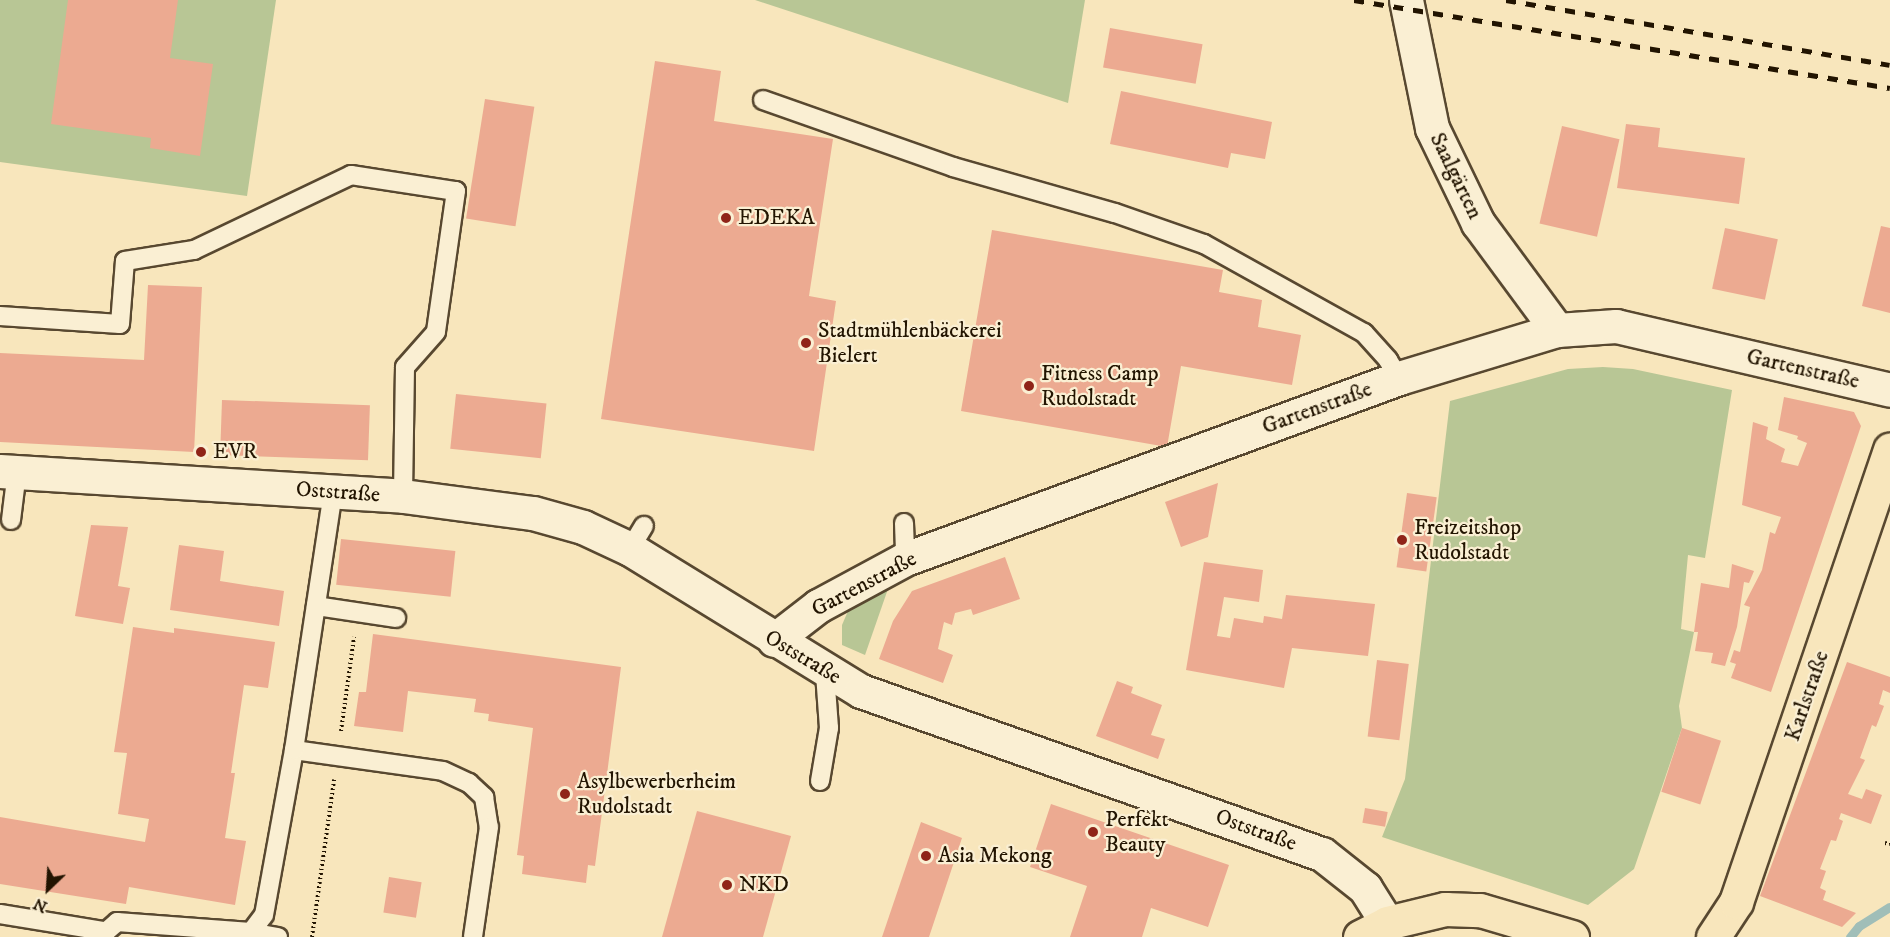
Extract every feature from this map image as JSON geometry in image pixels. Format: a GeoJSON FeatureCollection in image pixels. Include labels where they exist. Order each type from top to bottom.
{"type":"FeatureCollection","features":[{"type":"Feature","properties":{"kind":"main road","name":"Saalgärten"},"geometry":{"type":"LineString","coordinates":[[1406,0],[1432,128],[1478,223],[1557,330]]}},
{"type":"Feature","properties":{"kind":"main road","name":"Gartenstraße"},"geometry":{"type":"LineString","coordinates":[[774,640],[818,606],[905,559],[1399,378],[1501,344],[1557,330],[1616,326],[1890,390]]}},
{"type":"Feature","properties":{"kind":"main road","name":"Karlstraße"},"geometry":{"type":"LineString","coordinates":[[1713,937],[1736,902],[1890,450]]}},
{"type":"Feature","properties":{"kind":"main road","name":"Oststraße"},"geometry":{"type":"LineString","coordinates":[[8,471],[403,496],[533,513],[583,527],[637,538],[774,640],[825,673],[861,691],[1322,854],[1365,888],[1373,930],[1445,909],[1480,910],[1572,937]]}},
{"type":"Feature","properties":{"kind":"lane"},"geometry":{"type":"LineString","coordinates":[[764,100],[953,167],[1115,213],[1204,244],[1364,333],[1388,360],[1399,378]]}},
{"type":"Feature","properties":{"kind":"lane"},"geometry":{"type":"LineString","coordinates":[[0,316],[120,324],[125,261],[194,250],[351,175],[456,191],[436,332],[405,367],[403,496]]}},
{"type":"Feature","properties":{"kind":"lane"},"geometry":{"type":"LineString","coordinates":[[8,471],[11,520]]}},
{"type":"Feature","properties":{"kind":"lane"},"geometry":{"type":"LineString","coordinates":[[250,934],[264,915],[294,750],[333,492]]}},
{"type":"Feature","properties":{"kind":"lane"},"geometry":{"type":"LineString","coordinates":[[904,523],[905,559]]}},
{"type":"Feature","properties":{"kind":"lane"},"geometry":{"type":"LineString","coordinates":[[316,606],[396,618]]}},
{"type":"Feature","properties":{"kind":"lane"},"geometry":{"type":"LineString","coordinates":[[820,781],[829,728],[825,673]]}},
{"type":"Feature","properties":{"kind":"lane"},"geometry":{"type":"LineString","coordinates":[[294,750],[443,771],[469,783],[484,797],[489,827],[472,937]]}},
{"type":"Feature","properties":{"kind":"lane"},"geometry":{"type":"LineString","coordinates":[[0,914],[101,934],[117,922],[278,937]]}},
{"type":"Feature","properties":{"kind":"green space"},"geometry":{"type":"Polygon","coordinates":[[[0,0],[276,0],[247,196],[0,162],[0,0]]]}},
{"type":"Feature","properties":{"kind":"green space"},"geometry":{"type":"Polygon","coordinates":[[[755,0],[1085,0],[1068,103],[755,0]]]}},
{"type":"Feature","properties":{"kind":"green space"},"geometry":{"type":"Polygon","coordinates":[[[1603,367],[1633,369],[1732,390],[1705,558],[1688,555],[1681,629],[1694,632],[1679,706],[1682,728],[1634,869],[1588,905],[1382,837],[1405,779],[1450,401],[1568,369],[1603,367]]]}},
{"type":"Feature","properties":{"kind":"green space"},"geometry":{"type":"Polygon","coordinates":[[[889,586],[865,655],[842,645],[842,625],[848,611],[889,586]]]}},
{"type":"Feature","properties":{"kind":"building"},"geometry":{"type":"Polygon","coordinates":[[[68,0],[178,0],[170,58],[213,64],[200,156],[150,148],[151,138],[51,124],[68,0]]]}},
{"type":"Feature","properties":{"kind":"building"},"geometry":{"type":"Polygon","coordinates":[[[1110,28],[1203,44],[1196,84],[1103,67],[1110,28]]]}},
{"type":"Feature","properties":{"kind":"building","name":"EDEKA"},"geometry":{"type":"Polygon","coordinates":[[[655,61],[721,71],[714,121],[833,139],[809,296],[836,301],[814,451],[601,419],[655,61]]]}},
{"type":"Feature","properties":{"kind":"building"},"geometry":{"type":"Polygon","coordinates":[[[1121,91],[1272,122],[1265,159],[1231,153],[1228,168],[1110,144],[1121,91]]]}},
{"type":"Feature","properties":{"kind":"building"},"geometry":{"type":"Polygon","coordinates":[[[485,99],[534,107],[515,226],[466,219],[485,99]]]}},
{"type":"Feature","properties":{"kind":"building"},"geometry":{"type":"Polygon","coordinates":[[[1626,124],[1660,128],[1658,147],[1745,158],[1739,204],[1617,188],[1626,124]]]}},
{"type":"Feature","properties":{"kind":"building"},"geometry":{"type":"Polygon","coordinates":[[[1562,126],[1619,139],[1597,237],[1540,223],[1562,126]]]}},
{"type":"Feature","properties":{"kind":"building"},"geometry":{"type":"Polygon","coordinates":[[[1881,226],[1890,228],[1890,313],[1862,306],[1881,226]]]}},
{"type":"Feature","properties":{"kind":"building"},"geometry":{"type":"Polygon","coordinates":[[[1725,228],[1778,239],[1765,300],[1712,289],[1725,228]]]}},
{"type":"Feature","properties":{"kind":"building"},"geometry":{"type":"Polygon","coordinates":[[[992,230],[1223,270],[1219,292],[1262,300],[1258,327],[1301,335],[1292,385],[1181,366],[1167,447],[961,411],[992,230]]]}},
{"type":"Feature","properties":{"kind":"building"},"geometry":{"type":"Polygon","coordinates":[[[148,285],[202,287],[194,452],[0,442],[0,353],[144,360],[148,285]]]}},
{"type":"Feature","properties":{"kind":"building"},"geometry":{"type":"Polygon","coordinates":[[[456,394],[547,404],[541,458],[450,449],[456,394]]]}},
{"type":"Feature","properties":{"kind":"building"},"geometry":{"type":"Polygon","coordinates":[[[1784,397],[1854,412],[1861,426],[1771,692],[1731,678],[1736,664],[1730,662],[1734,650],[1740,652],[1750,607],[1744,605],[1762,570],[1770,532],[1775,534],[1781,517],[1742,505],[1753,422],[1768,427],[1766,439],[1785,449],[1781,462],[1798,466],[1807,443],[1797,439],[1798,436],[1778,430],[1784,397]]]}},
{"type":"Feature","properties":{"kind":"building"},"geometry":{"type":"Polygon","coordinates":[[[222,400],[370,405],[368,460],[220,455],[222,400]]]}},
{"type":"Feature","properties":{"kind":"building"},"geometry":{"type":"Polygon","coordinates":[[[1218,483],[1208,537],[1181,547],[1165,502],[1218,483]]]}},
{"type":"Feature","properties":{"kind":"building"},"geometry":{"type":"Polygon","coordinates":[[[1407,493],[1437,497],[1426,571],[1397,567],[1407,493]]]}},
{"type":"Feature","properties":{"kind":"building"},"geometry":{"type":"Polygon","coordinates":[[[91,525],[128,527],[118,586],[130,588],[123,624],[75,616],[91,525]]]}},
{"type":"Feature","properties":{"kind":"building"},"geometry":{"type":"Polygon","coordinates":[[[341,539],[455,551],[451,597],[336,585],[341,539]]]}},
{"type":"Feature","properties":{"kind":"building"},"geometry":{"type":"Polygon","coordinates":[[[179,545],[224,551],[220,581],[284,591],[279,626],[170,610],[179,545]]]}},
{"type":"Feature","properties":{"kind":"building"},"geometry":{"type":"Polygon","coordinates":[[[1005,557],[1020,599],[973,615],[971,609],[955,613],[952,625],[944,622],[938,649],[953,655],[943,683],[879,659],[893,621],[912,591],[1005,557]]]}},
{"type":"Feature","properties":{"kind":"building"},"geometry":{"type":"Polygon","coordinates":[[[1204,562],[1263,570],[1259,602],[1224,597],[1217,636],[1230,638],[1234,618],[1263,623],[1264,616],[1282,619],[1286,595],[1375,604],[1368,656],[1292,648],[1284,688],[1186,670],[1204,562]]]}},
{"type":"Feature","properties":{"kind":"building"},"geometry":{"type":"Polygon","coordinates":[[[1732,564],[1754,571],[1749,583],[1744,582],[1737,627],[1725,666],[1711,663],[1713,653],[1695,651],[1698,632],[1694,632],[1701,583],[1729,588],[1732,564]]]}},
{"type":"Feature","properties":{"kind":"building"},"geometry":{"type":"Polygon","coordinates":[[[133,627],[174,633],[174,628],[275,642],[268,688],[244,685],[231,773],[235,773],[225,838],[246,841],[235,905],[129,887],[126,904],[0,884],[0,817],[145,842],[149,819],[118,814],[127,753],[114,752],[133,627]]]}},
{"type":"Feature","properties":{"kind":"building","name":"Asylbewerberheim Rudolstadt"},"geometry":{"type":"Polygon","coordinates":[[[373,634],[621,667],[595,866],[588,865],[586,883],[522,874],[524,856],[517,855],[533,728],[488,721],[489,714],[474,712],[476,699],[408,691],[403,732],[354,726],[359,692],[366,692],[373,634]]]}},
{"type":"Feature","properties":{"kind":"building"},"geometry":{"type":"Polygon","coordinates":[[[1377,660],[1409,664],[1399,740],[1368,736],[1377,660]]]}},
{"type":"Feature","properties":{"kind":"building"},"geometry":{"type":"Polygon","coordinates":[[[1847,662],[1890,677],[1890,693],[1883,690],[1879,704],[1884,706],[1876,727],[1872,725],[1860,758],[1865,760],[1848,794],[1862,799],[1866,789],[1882,795],[1871,824],[1841,813],[1839,819],[1843,821],[1836,841],[1831,840],[1820,869],[1826,871],[1820,888],[1826,891],[1823,900],[1856,913],[1842,927],[1760,896],[1847,662]]]}},
{"type":"Feature","properties":{"kind":"building"},"geometry":{"type":"Polygon","coordinates":[[[1117,681],[1133,687],[1131,693],[1162,705],[1151,735],[1165,739],[1158,759],[1096,736],[1117,681]]]}},
{"type":"Feature","properties":{"kind":"building"},"geometry":{"type":"Polygon","coordinates":[[[1682,728],[1721,741],[1700,804],[1661,792],[1682,728]]]}},
{"type":"Feature","properties":{"kind":"building"},"geometry":{"type":"Polygon","coordinates":[[[1051,804],[1229,865],[1208,927],[1151,908],[1142,937],[1070,937],[1087,886],[1030,867],[1051,804]]]}},
{"type":"Feature","properties":{"kind":"building"},"geometry":{"type":"Polygon","coordinates":[[[1365,808],[1388,812],[1385,827],[1362,823],[1365,808]]]}},
{"type":"Feature","properties":{"kind":"building","name":"NKD"},"geometry":{"type":"Polygon","coordinates":[[[697,811],[791,836],[763,937],[662,937],[697,811]]]}},
{"type":"Feature","properties":{"kind":"building"},"geometry":{"type":"Polygon","coordinates":[[[921,822],[962,838],[929,937],[882,937],[921,822]]]}},
{"type":"Feature","properties":{"kind":"building"},"geometry":{"type":"Polygon","coordinates":[[[389,877],[422,882],[416,918],[383,913],[389,877]]]}},
{"type":"Feature","properties":{"kind":"waterway"},"geometry":{"type":"LineString","coordinates":[[1850,937],[1859,926],[1890,907]]}},
{"type":"Feature","properties":{"kind":"railway"},"geometry":{"type":"LineString","coordinates":[[1354,0],[1890,88]]}},
{"type":"Feature","properties":{"kind":"railway"},"geometry":{"type":"LineString","coordinates":[[1506,0],[1890,65]]}},
{"type":"Feature","properties":{"kind":"place","name":"EDEKA"},"geometry":{"type":"Point","coordinates":[726,218]}},
{"type":"Feature","properties":{"kind":"place","name":"Stadtmühlenbäckerei Bielert"},"geometry":{"type":"Point","coordinates":[806,343]}},
{"type":"Feature","properties":{"kind":"place","name":"Fitness Camp Rudolstadt"},"geometry":{"type":"Point","coordinates":[1029,386]}},
{"type":"Feature","properties":{"kind":"place","name":"EVR"},"geometry":{"type":"Point","coordinates":[201,452]}},
{"type":"Feature","properties":{"kind":"place","name":"Freizeitshop Rudolstadt"},"geometry":{"type":"Point","coordinates":[1402,540]}},
{"type":"Feature","properties":{"kind":"place","name":"Asylbewerberheim Rudolstadt"},"geometry":{"type":"Point","coordinates":[565,794]}},
{"type":"Feature","properties":{"kind":"place","name":"Perfekt Beauty"},"geometry":{"type":"Point","coordinates":[1093,832]}},
{"type":"Feature","properties":{"kind":"place","name":"Asia Mekong"},"geometry":{"type":"Point","coordinates":[926,856]}},
{"type":"Feature","properties":{"kind":"place","name":"NKD"},"geometry":{"type":"Point","coordinates":[727,885]}}]}
